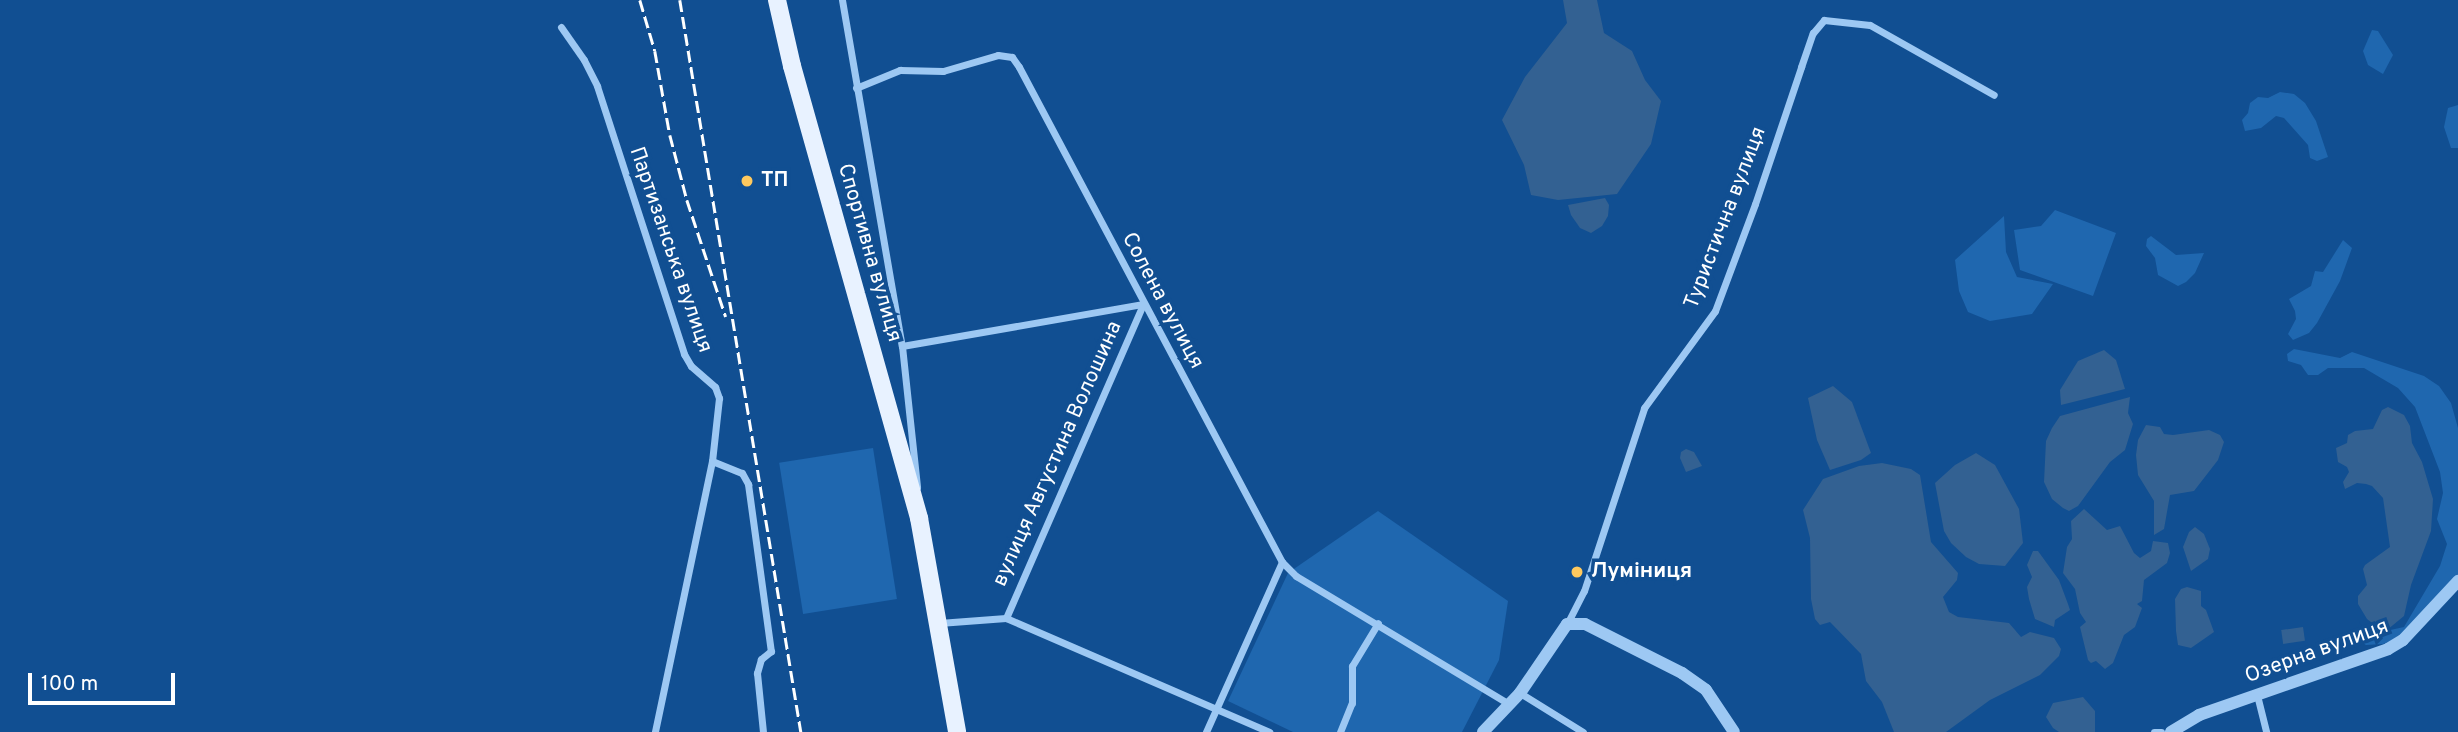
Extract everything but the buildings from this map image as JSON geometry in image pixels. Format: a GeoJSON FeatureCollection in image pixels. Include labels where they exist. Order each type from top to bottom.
{"type":"FeatureCollection","features":[{"type":"Feature","properties":{"kind":"main road","name":"Спортивна вулиця"},"geometry":{"type":"LineString","coordinates":[[777,0],[792,66],[919,518],[957,732]]}},
{"type":"Feature","properties":{"kind":"street","name":"Спортивна вулиця"},"geometry":{"type":"LineString","coordinates":[[842,0],[902,346],[919,518]]}},
{"type":"Feature","properties":{"kind":"street","name":"Туристична вулиця"},"geometry":{"type":"LineString","coordinates":[[1483,732],[1520,693],[1567,624],[1584,591],[1644,408],[1715,311],[1755,204],[1805,56],[1814,33],[1824,20],[1870,25],[1994,95]]}},
{"type":"Feature","properties":{"kind":"street","name":"Партизанська вулиця"},"geometry":{"type":"LineString","coordinates":[[561,27],[584,60],[597,86],[684,354],[691,366],[715,387],[719,398],[712,461],[655,732]]}},
{"type":"Feature","properties":{"kind":"street","name":"Солена вулиця"},"geometry":{"type":"LineString","coordinates":[[856,88],[900,70],[943,72],[999,55],[1012,57],[1282,562]]}},
{"type":"Feature","properties":{"kind":"street"},"geometry":{"type":"LineString","coordinates":[[902,346],[1143,304]]}},
{"type":"Feature","properties":{"kind":"street","name":"вулиця Августина Волошина"},"geometry":{"type":"LineString","coordinates":[[1006,618],[1143,304]]}},
{"type":"Feature","properties":{"kind":"street"},"geometry":{"type":"LineString","coordinates":[[712,461],[742,473],[748,484],[771,652],[761,659],[757,673],[763,732]]}},
{"type":"Feature","properties":{"kind":"street"},"geometry":{"type":"LineString","coordinates":[[1206,732],[1282,562],[1296,576],[1509,704]]}},
{"type":"Feature","properties":{"kind":"street","name":"Озерна вулиця"},"geometry":{"type":"LineString","coordinates":[[2171,732],[2199,715],[2396,645],[2432,613],[2458,581]]}},
{"type":"Feature","properties":{"kind":"street"},"geometry":{"type":"LineString","coordinates":[[939,623],[1006,618],[1269,732]]}},
{"type":"Feature","properties":{"kind":"street"},"geometry":{"type":"LineString","coordinates":[[1340,732],[1352,703],[1352,666],[1378,623]]}},
{"type":"Feature","properties":{"kind":"street"},"geometry":{"type":"LineString","coordinates":[[1567,624],[1585,624],[1682,673],[1706,690],[1724,713],[1734,732]]}},
{"type":"Feature","properties":{"kind":"street"},"geometry":{"type":"LineString","coordinates":[[1520,693],[1583,732]]}},
{"type":"Feature","properties":{"kind":"street"},"geometry":{"type":"LineString","coordinates":[[2257,695],[2266,732]]}},
{"type":"Feature","properties":{"kind":"street"},"geometry":{"type":"LineString","coordinates":[[2154,732],[2161,732]]}},
{"type":"Feature","properties":{"kind":"shaded area"},"geometry":{"type":"Polygon","coordinates":[[[1563,0],[1597,0],[1604,33],[1632,51],[1645,80],[1661,101],[1651,144],[1617,194],[1558,200],[1531,195],[1524,165],[1502,120],[1525,77],[1567,23],[1563,0]]]}},
{"type":"Feature","properties":{"kind":"shaded area"},"geometry":{"type":"Polygon","coordinates":[[[2372,30],[2378,31],[2393,55],[2383,74],[2368,65],[2363,51],[2372,30]]]}},
{"type":"Feature","properties":{"kind":"shaded area"},"geometry":{"type":"Polygon","coordinates":[[[2280,92],[2294,94],[2305,103],[2316,121],[2328,157],[2317,161],[2310,158],[2308,145],[2284,118],[2276,116],[2261,128],[2245,131],[2242,120],[2248,113],[2250,103],[2258,97],[2268,98],[2280,92]]]}},
{"type":"Feature","properties":{"kind":"shaded area"},"geometry":{"type":"Polygon","coordinates":[[[2458,105],[2458,148],[2451,148],[2444,127],[2448,108],[2458,105]]]}},
{"type":"Feature","properties":{"kind":"shaded area"},"geometry":{"type":"Polygon","coordinates":[[[1605,198],[1609,205],[1608,216],[1602,226],[1591,233],[1580,228],[1568,205],[1605,198]]]}},
{"type":"Feature","properties":{"kind":"shaded area"},"geometry":{"type":"Polygon","coordinates":[[[2055,210],[2116,233],[2093,296],[2020,270],[2014,230],[2041,226],[2055,210]]]}},
{"type":"Feature","properties":{"kind":"shaded area"},"geometry":{"type":"Polygon","coordinates":[[[2004,216],[2006,252],[2017,277],[2053,284],[2032,314],[1990,321],[1968,312],[1959,291],[1955,260],[2004,216]]]}},
{"type":"Feature","properties":{"kind":"shaded area"},"geometry":{"type":"Polygon","coordinates":[[[2151,236],[2176,255],[2204,253],[2195,273],[2186,282],[2178,286],[2158,275],[2155,258],[2146,246],[2147,239],[2151,236]]]}},
{"type":"Feature","properties":{"kind":"shaded area"},"geometry":{"type":"Polygon","coordinates":[[[2343,240],[2352,248],[2340,281],[2317,323],[2309,333],[2293,340],[2288,334],[2296,319],[2289,299],[2311,286],[2315,271],[2323,272],[2343,240]]]}},
{"type":"Feature","properties":{"kind":"shaded area"},"geometry":{"type":"Polygon","coordinates":[[[2294,349],[2340,358],[2352,352],[2424,376],[2439,386],[2451,403],[2458,428],[2458,576],[2399,638],[2383,644],[2366,645],[2361,642],[2363,636],[2404,627],[2440,566],[2447,544],[2437,519],[2443,493],[2440,472],[2415,407],[2398,388],[2364,368],[2328,368],[2318,375],[2308,375],[2301,365],[2288,361],[2287,354],[2294,349]]]}},
{"type":"Feature","properties":{"kind":"shaded area"},"geometry":{"type":"Polygon","coordinates":[[[2104,350],[2116,360],[2125,389],[2061,405],[2060,390],[2078,361],[2104,350]]]}},
{"type":"Feature","properties":{"kind":"shaded area"},"geometry":{"type":"Polygon","coordinates":[[[1833,386],[1852,402],[1871,453],[1861,460],[1830,470],[1817,440],[1808,398],[1833,386]]]}},
{"type":"Feature","properties":{"kind":"shaded area"},"geometry":{"type":"Polygon","coordinates":[[[2130,397],[2128,413],[2133,424],[2125,450],[2110,462],[2078,506],[2069,511],[2063,508],[2052,499],[2044,482],[2046,441],[2052,428],[2060,416],[2130,397]]]}},
{"type":"Feature","properties":{"kind":"shaded area"},"geometry":{"type":"Polygon","coordinates":[[[2388,407],[2404,415],[2410,426],[2412,443],[2422,462],[2433,499],[2431,531],[2411,585],[2404,616],[2387,630],[2380,629],[2367,619],[2358,604],[2358,596],[2367,585],[2363,569],[2365,565],[2390,547],[2383,498],[2372,486],[2366,484],[2357,483],[2345,489],[2343,482],[2349,472],[2347,467],[2338,462],[2336,448],[2347,443],[2348,435],[2355,431],[2373,429],[2382,410],[2388,407]]]}},
{"type":"Feature","properties":{"kind":"shaded area"},"geometry":{"type":"Polygon","coordinates":[[[2146,425],[2160,427],[2164,434],[2173,435],[2209,430],[2220,435],[2224,442],[2218,460],[2194,491],[2170,495],[2164,529],[2154,535],[2154,501],[2138,475],[2136,455],[2138,440],[2146,425]]]}},
{"type":"Feature","properties":{"kind":"shaded area"},"geometry":{"type":"Polygon","coordinates":[[[873,448],[897,599],[803,614],[779,463],[873,448]]]}},
{"type":"Feature","properties":{"kind":"shaded area"},"geometry":{"type":"Polygon","coordinates":[[[1686,449],[1694,452],[1702,466],[1686,472],[1680,458],[1681,452],[1686,449]]]}},
{"type":"Feature","properties":{"kind":"shaded area"},"geometry":{"type":"Polygon","coordinates":[[[1976,453],[1995,465],[2019,509],[2023,543],[2005,566],[1979,564],[1966,557],[1951,543],[1944,531],[1935,483],[1955,465],[1976,453]]]}},
{"type":"Feature","properties":{"kind":"shaded area"},"geometry":{"type":"Polygon","coordinates":[[[1882,463],[1911,469],[1920,475],[1931,542],[1958,573],[1957,580],[1943,597],[1949,612],[1958,617],[2009,623],[2021,637],[2030,632],[2054,638],[2061,649],[2059,656],[2040,675],[1990,700],[1946,732],[1894,732],[1882,702],[1866,681],[1861,654],[1830,622],[1820,625],[1815,619],[1811,599],[1810,538],[1803,510],[1823,479],[1859,466],[1882,463]]]}},
{"type":"Feature","properties":{"kind":"shaded area"},"geometry":{"type":"Polygon","coordinates":[[[2084,509],[2107,530],[2120,526],[2134,553],[2140,558],[2151,551],[2153,541],[2168,543],[2170,553],[2167,563],[2144,580],[2142,601],[2137,604],[2142,608],[2135,627],[2124,635],[2113,663],[2105,669],[2096,661],[2091,663],[2088,660],[2080,627],[2086,622],[2080,613],[2075,589],[2063,573],[2067,547],[2072,539],[2071,521],[2084,509]]]}},
{"type":"Feature","properties":{"kind":"shaded area"},"geometry":{"type":"Polygon","coordinates":[[[1378,511],[1508,601],[1499,660],[1462,732],[1293,732],[1228,701],[1288,573],[1378,511]]]}},
{"type":"Feature","properties":{"kind":"shaded area"},"geometry":{"type":"Polygon","coordinates":[[[2195,527],[2204,534],[2210,549],[2208,559],[2191,571],[2183,547],[2189,532],[2195,527]]]}},
{"type":"Feature","properties":{"kind":"shaded area"},"geometry":{"type":"Polygon","coordinates":[[[2033,551],[2038,551],[2059,580],[2070,610],[2055,620],[2054,627],[2035,619],[2029,599],[2027,587],[2032,577],[2027,565],[2033,551]]]}},
{"type":"Feature","properties":{"kind":"shaded area"},"geometry":{"type":"Polygon","coordinates":[[[2187,587],[2201,591],[2201,606],[2206,610],[2214,632],[2191,648],[2178,645],[2176,631],[2175,599],[2181,589],[2187,587]]]}},
{"type":"Feature","properties":{"kind":"shaded area"},"geometry":{"type":"Polygon","coordinates":[[[2303,627],[2305,641],[2283,644],[2281,630],[2303,627]]]}},
{"type":"Feature","properties":{"kind":"shaded area"},"geometry":{"type":"Polygon","coordinates":[[[2083,697],[2095,711],[2095,732],[2059,732],[2053,728],[2046,717],[2053,703],[2083,697]]]}},
{"type":"Feature","properties":{"kind":"railway"},"geometry":{"type":"LineString","coordinates":[[640,0],[655,51],[670,135],[687,200],[726,317]]}},
{"type":"Feature","properties":{"kind":"railway"},"geometry":{"type":"LineString","coordinates":[[680,0],[801,732]]}},
{"type":"Feature","properties":{"kind":"place","name":"ТП"},"geometry":{"type":"Point","coordinates":[747,181]}},
{"type":"Feature","properties":{"kind":"place","name":"Луміниця"},"geometry":{"type":"Point","coordinates":[1577,572]}}]}
